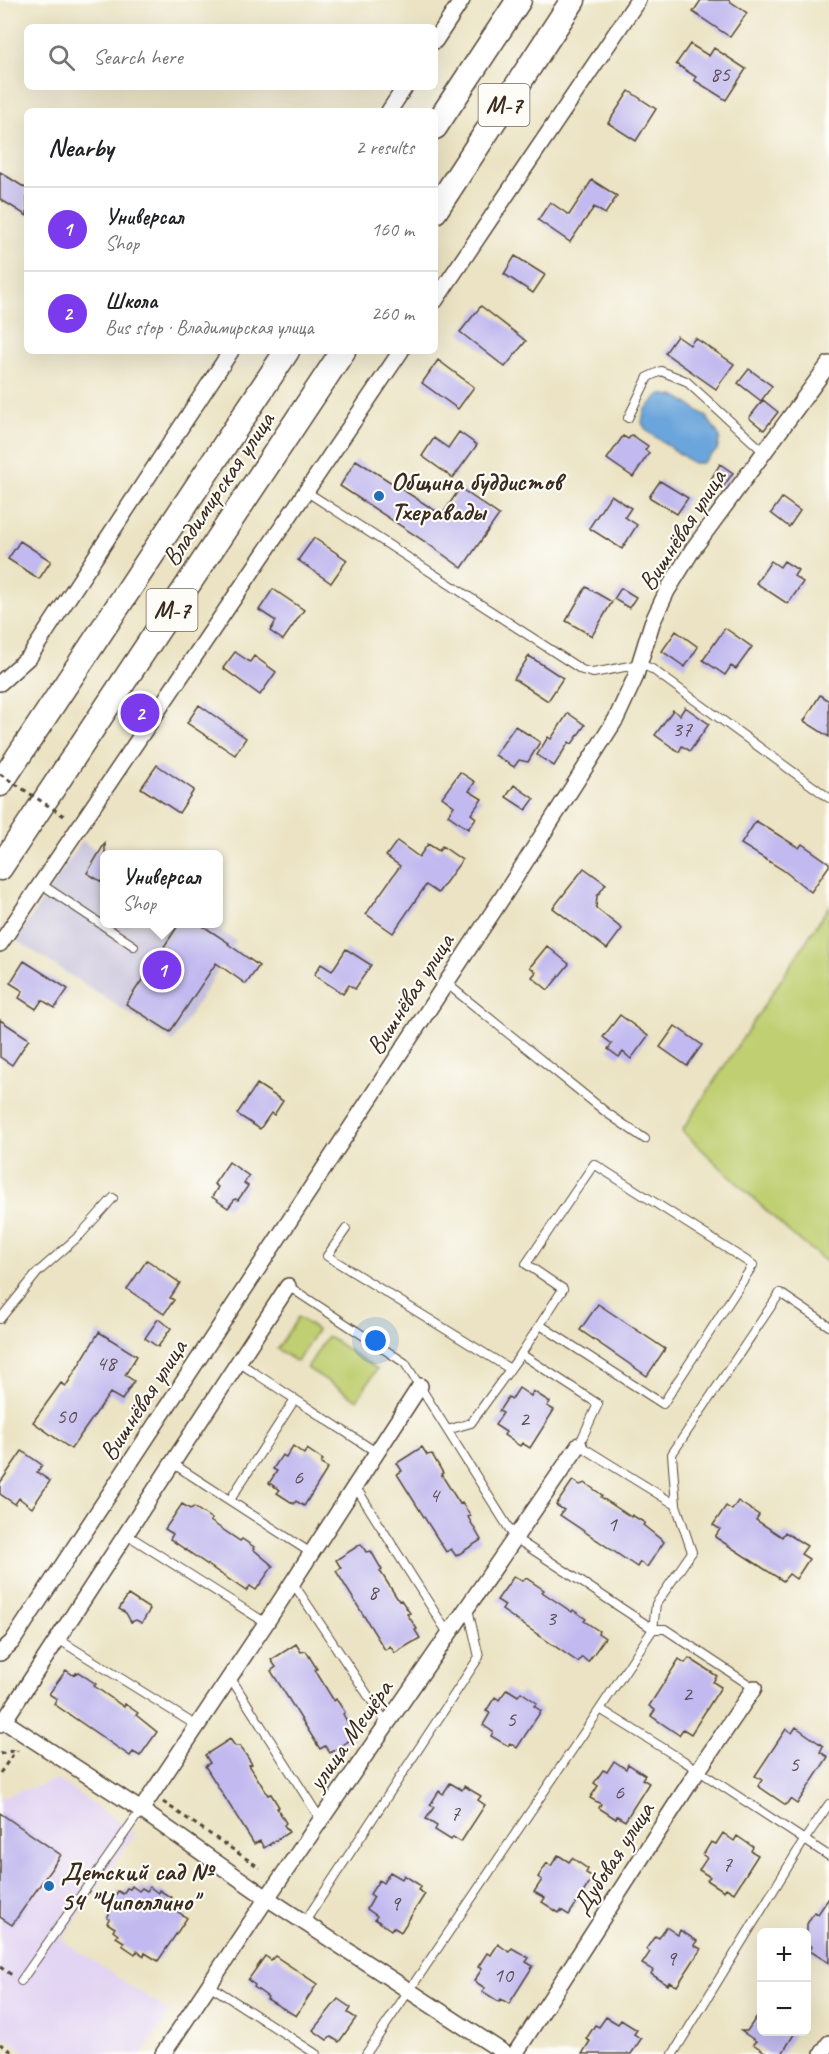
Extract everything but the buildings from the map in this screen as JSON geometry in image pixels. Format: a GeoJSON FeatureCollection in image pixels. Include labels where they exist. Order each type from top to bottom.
{"type":"FeatureCollection","features":[{"type":"Feature","properties":{"kind":"highway","name":"М-7"},"geometry":{"type":"LineString","coordinates":[[438,122],[519,0]]}},
{"type":"Feature","properties":{"kind":"highway","name":"М-7"},"geometry":{"type":"LineString","coordinates":[[438,206],[573,0]]}},
{"type":"Feature","properties":{"kind":"highway","name":"Владимирская улица"},"geometry":{"type":"LineString","coordinates":[[0,784],[284,354]]}},
{"type":"Feature","properties":{"kind":"highway","name":"Владимирская улица"},"geometry":{"type":"LineString","coordinates":[[0,868],[341,354]]}},
{"type":"Feature","properties":{"kind":"street"},"geometry":{"type":"LineString","coordinates":[[438,36],[462,0]]}},
{"type":"Feature","properties":{"kind":"street"},"geometry":{"type":"LineString","coordinates":[[438,297],[638,0]]}},
{"type":"Feature","properties":{"kind":"street"},"geometry":{"type":"LineString","coordinates":[[391,108],[403,90]]}},
{"type":"Feature","properties":{"kind":"street"},"geometry":{"type":"LineString","coordinates":[[0,683],[30,656],[229,354]]}},
{"type":"Feature","properties":{"kind":"street"},"geometry":{"type":"LineString","coordinates":[[0,944],[399,354]]}},
{"type":"Feature","properties":{"kind":"street","name":"Вишнёвая улица"},"geometry":{"type":"LineString","coordinates":[[0,1653],[12,1642],[446,983],[616,719],[640,664],[652,622],[667,591],[693,549],[829,364]]}},
{"type":"Feature","properties":{"kind":"street"},"geometry":{"type":"LineString","coordinates":[[288,1286],[2,1722],[141,1810],[304,1923],[506,2054]]}},
{"type":"Feature","properties":{"kind":"street"},"geometry":{"type":"LineString","coordinates":[[141,1810],[420,1386]]}},
{"type":"Feature","properties":{"kind":"street","name":"улица Мещёра"},"geometry":{"type":"LineString","coordinates":[[163,2054],[267,1898],[579,1445]]}},
{"type":"Feature","properties":{"kind":"street","name":"Дубовая улица"},"geometry":{"type":"LineString","coordinates":[[514,2054],[754,1688]]}},
{"type":"Feature","properties":{"kind":"street"},"geometry":{"type":"LineString","coordinates":[[822,2054],[829,2043]]}},
{"type":"Feature","properties":{"kind":"lane"},"geometry":{"type":"LineString","coordinates":[[628,418],[648,376],[661,371],[686,381],[764,452]]}},
{"type":"Feature","properties":{"kind":"lane"},"geometry":{"type":"LineString","coordinates":[[307,492],[582,670],[593,673],[640,664],[652,669],[829,798]]}},
{"type":"Feature","properties":{"kind":"lane"},"geometry":{"type":"LineString","coordinates":[[41,884],[100,923]]}},
{"type":"Feature","properties":{"kind":"lane"},"geometry":{"type":"LineString","coordinates":[[107,928],[134,946]]}},
{"type":"Feature","properties":{"kind":"lane"},"geometry":{"type":"LineString","coordinates":[[446,983],[607,1113],[645,1139]]}},
{"type":"Feature","properties":{"kind":"lane"},"geometry":{"type":"LineString","coordinates":[[447,1430],[471,1423],[521,1354],[540,1324],[563,1289],[526,1264],[594,1164],[753,1265],[663,1404],[540,1324]]}},
{"type":"Feature","properties":{"kind":"lane"},"geometry":{"type":"LineString","coordinates":[[0,1319],[38,1272],[80,1235],[113,1198]]}},
{"type":"Feature","properties":{"kind":"lane"},"geometry":{"type":"LineString","coordinates":[[346,1229],[327,1256],[510,1369]]}},
{"type":"Feature","properties":{"kind":"lane"},"geometry":{"type":"LineString","coordinates":[[288,1286],[405,1363],[515,1538],[653,1629],[665,1629],[754,1688]]}},
{"type":"Feature","properties":{"kind":"lane"},"geometry":{"type":"LineString","coordinates":[[366,2054],[653,1629],[656,1605],[692,1552],[676,1505],[672,1454],[780,1293],[829,1326]]}},
{"type":"Feature","properties":{"kind":"lane"},"geometry":{"type":"LineString","coordinates":[[521,1354],[598,1404],[579,1445],[676,1505]]}},
{"type":"Feature","properties":{"kind":"lane"},"geometry":{"type":"LineString","coordinates":[[238,1362],[376,1452]]}},
{"type":"Feature","properties":{"kind":"lane"},"geometry":{"type":"LineString","coordinates":[[230,1500],[295,1399]]}},
{"type":"Feature","properties":{"kind":"lane"},"geometry":{"type":"LineString","coordinates":[[172,1463],[311,1553]]}},
{"type":"Feature","properties":{"kind":"lane"},"geometry":{"type":"LineString","coordinates":[[355,1486],[449,1635]]}},
{"type":"Feature","properties":{"kind":"lane"},"geometry":{"type":"LineString","coordinates":[[126,1534],[266,1623]]}},
{"type":"Feature","properties":{"kind":"lane"},"geometry":{"type":"LineString","coordinates":[[292,1582],[387,1724]]}},
{"type":"Feature","properties":{"kind":"lane"},"geometry":{"type":"LineString","coordinates":[[304,1923],[479,1657],[468,1607]]}},
{"type":"Feature","properties":{"kind":"lane"},"geometry":{"type":"LineString","coordinates":[[58,1639],[197,1726]]}},
{"type":"Feature","properties":{"kind":"lane"},"geometry":{"type":"LineString","coordinates":[[230,1677],[321,1820]]}},
{"type":"Feature","properties":{"kind":"lane"},"geometry":{"type":"LineString","coordinates":[[600,1709],[829,1856]]}},
{"type":"Feature","properties":{"kind":"lane"},"geometry":{"type":"LineString","coordinates":[[673,2054],[805,1839],[829,1804]]}},
{"type":"Feature","properties":{"kind":"lane"},"geometry":{"type":"LineString","coordinates":[[21,1981],[141,1810]]}},
{"type":"Feature","properties":{"kind":"lane"},"geometry":{"type":"LineString","coordinates":[[209,1985],[316,2054]]}},
{"type":"Feature","properties":{"kind":"path"},"geometry":{"type":"LineString","coordinates":[[0,774],[67,818]]}},
{"type":"Feature","properties":{"kind":"path"},"geometry":{"type":"LineString","coordinates":[[0,1754],[16,1750],[0,1773]]}},
{"type":"Feature","properties":{"kind":"path"},"geometry":{"type":"LineString","coordinates":[[152,1794],[260,1868]]}},
{"type":"Feature","properties":{"kind":"path"},"geometry":{"type":"LineString","coordinates":[[0,2044],[15,2054]]}},
{"type":"Feature","properties":{"kind":"shaded area"},"geometry":{"type":"Polygon","coordinates":[[[82,841],[100,853],[100,928],[215,928],[236,941],[173,1042],[16,940],[82,841]]]}},
{"type":"Feature","properties":{"kind":"shaded area","name":"Детский сад № 54 \"Чиполлино\""},"geometry":{"type":"Polygon","coordinates":[[[58,1780],[135,1833],[62,1940],[170,2012],[143,2054],[30,2054],[0,2035],[0,1797],[58,1780]]]}},
{"type":"Feature","properties":{"kind":"green space"},"geometry":{"type":"Polygon","coordinates":[[[829,906],[829,1264],[789,1232],[682,1131],[829,906]]]}},
{"type":"Feature","properties":{"kind":"green space"},"geometry":{"type":"Polygon","coordinates":[[[298,1317],[317,1330],[297,1362],[277,1349],[298,1317]]]}},
{"type":"Feature","properties":{"kind":"green space"},"geometry":{"type":"Polygon","coordinates":[[[327,1336],[377,1369],[357,1400],[307,1368],[327,1336]]]}},
{"type":"Feature","properties":{"kind":"water"},"geometry":{"type":"Polygon","coordinates":[[[660,394],[678,397],[706,416],[720,437],[717,450],[702,463],[693,463],[647,431],[642,423],[644,411],[660,394]]]}},
{"type":"Feature","properties":{"kind":"place","name":"Община буддистов Тхеравады"},"geometry":{"type":"Point","coordinates":[379,496]}},
{"type":"Feature","properties":{"kind":"place","name":"Школа"},"geometry":{"type":"Point","coordinates":[140,713]}},
{"type":"Feature","properties":{"kind":"place","name":"Универсал"},"geometry":{"type":"Point","coordinates":[162,970]}},
{"type":"Feature","properties":{"kind":"place","name":"Детский сад № 54 \"Чиполлино\""},"geometry":{"type":"Point","coordinates":[49,1886]}}]}
